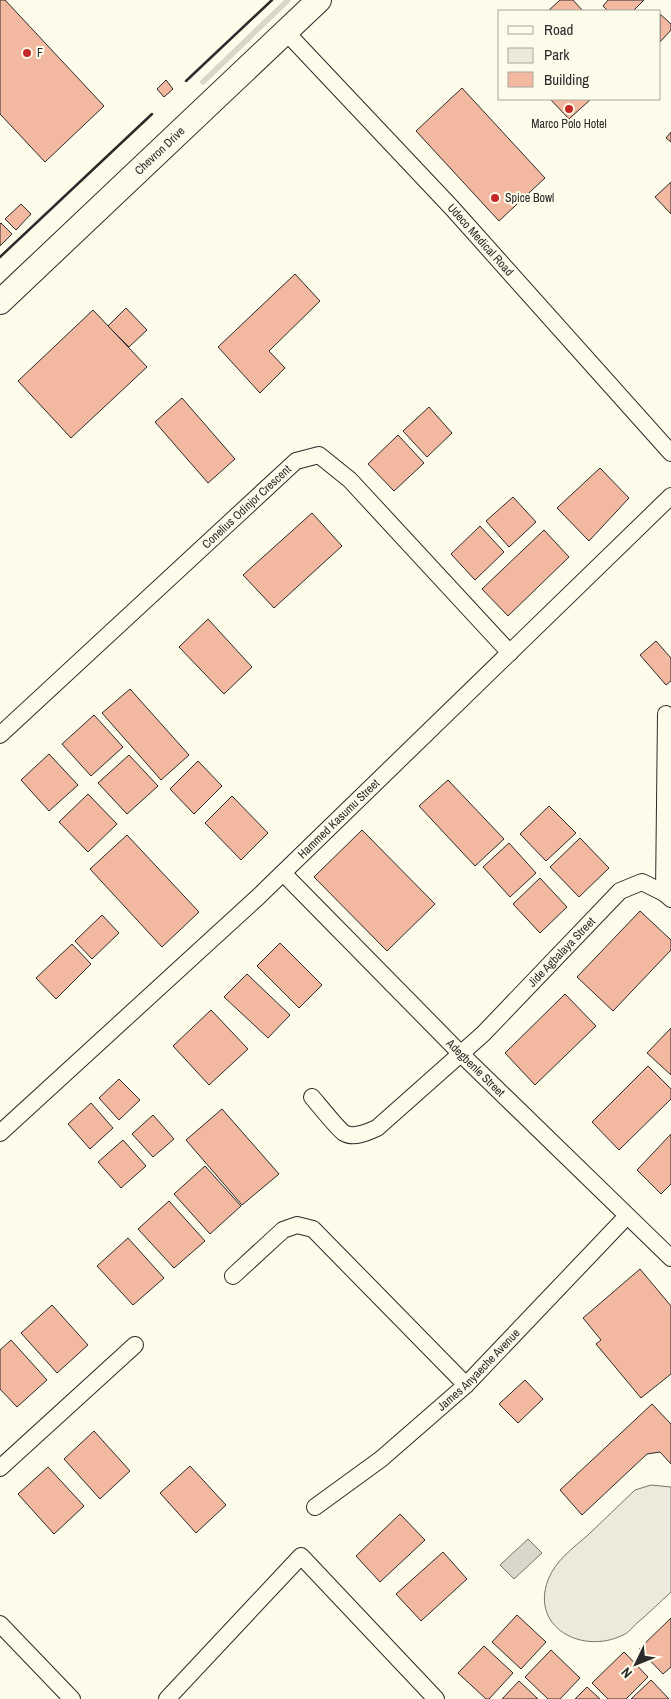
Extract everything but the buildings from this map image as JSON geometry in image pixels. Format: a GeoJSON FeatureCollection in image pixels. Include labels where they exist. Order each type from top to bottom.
{"type":"FeatureCollection","features":[{"type":"Feature","properties":{"kind":"main road","name":"Chevron Drive"},"geometry":{"type":"LineString","coordinates":[[0,302],[319,0]]}},
{"type":"Feature","properties":{"kind":"street","name":"Udeco Medical Road"},"geometry":{"type":"LineString","coordinates":[[285,31],[452,208],[671,453]]}},
{"type":"Feature","properties":{"kind":"street","name":"Conelius Odinjor Crescent"},"geometry":{"type":"LineString","coordinates":[[0,736],[296,461],[319,455],[350,480],[510,653]]}},
{"type":"Feature","properties":{"kind":"street","name":"Hammed Kasumu Street"},"geometry":{"type":"LineString","coordinates":[[0,1133],[283,872],[671,496]]}},
{"type":"Feature","properties":{"kind":"street"},"geometry":{"type":"LineString","coordinates":[[666,714],[668,896]]}},
{"type":"Feature","properties":{"kind":"street","name":"Adegbenle Street"},"geometry":{"type":"LineString","coordinates":[[283,872],[461,1054],[671,1258]]}},
{"type":"Feature","properties":{"kind":"street","name":"Jide Agbalaya Street"},"geometry":{"type":"LineString","coordinates":[[312,1097],[344,1133],[365,1134],[377,1128],[483,1034],[620,891],[642,882],[668,896]]}},
{"type":"Feature","properties":{"kind":"street","name":"James Anyaeche Avenue"},"geometry":{"type":"LineString","coordinates":[[315,1506],[381,1459],[466,1385],[626,1216]]}},
{"type":"Feature","properties":{"kind":"street"},"geometry":{"type":"LineString","coordinates":[[233,1276],[283,1230],[297,1225],[313,1228],[466,1385]]}},
{"type":"Feature","properties":{"kind":"street"},"geometry":{"type":"LineString","coordinates":[[0,1468],[135,1345]]}},
{"type":"Feature","properties":{"kind":"street"},"geometry":{"type":"LineString","coordinates":[[167,1699],[301,1556],[436,1699]]}},
{"type":"Feature","properties":{"kind":"street"},"geometry":{"type":"LineString","coordinates":[[0,1624],[72,1699]]}},
{"type":"Feature","properties":{"kind":"green space"},"geometry":{"type":"Polygon","coordinates":[[[651,1485],[671,1487],[671,1592],[623,1635],[608,1640],[592,1642],[577,1639],[564,1633],[553,1624],[546,1612],[544,1597],[551,1573],[565,1555],[635,1490],[651,1485]]]}},
{"type":"Feature","properties":{"kind":"shaded area"},"geometry":{"type":"Polygon","coordinates":[[[528,1539],[542,1553],[514,1579],[500,1565],[528,1539]]]}},
{"type":"Feature","properties":{"kind":"waterway"},"geometry":{"type":"LineString","coordinates":[[203,82],[288,0]]}},
{"type":"Feature","properties":{"kind":"wall"},"geometry":{"type":"LineString","coordinates":[[186,81],[272,0]]}},
{"type":"Feature","properties":{"kind":"wall"},"geometry":{"type":"LineString","coordinates":[[0,257],[152,114]]}},
{"type":"Feature","properties":{"kind":"place","name":"F"},"geometry":{"type":"Point","coordinates":[27,53]}},
{"type":"Feature","properties":{"kind":"place","name":"Marco Polo Hotel"},"geometry":{"type":"Point","coordinates":[569,109]}},
{"type":"Feature","properties":{"kind":"place","name":"Spice Bowl"},"geometry":{"type":"Point","coordinates":[495,198]}}]}
